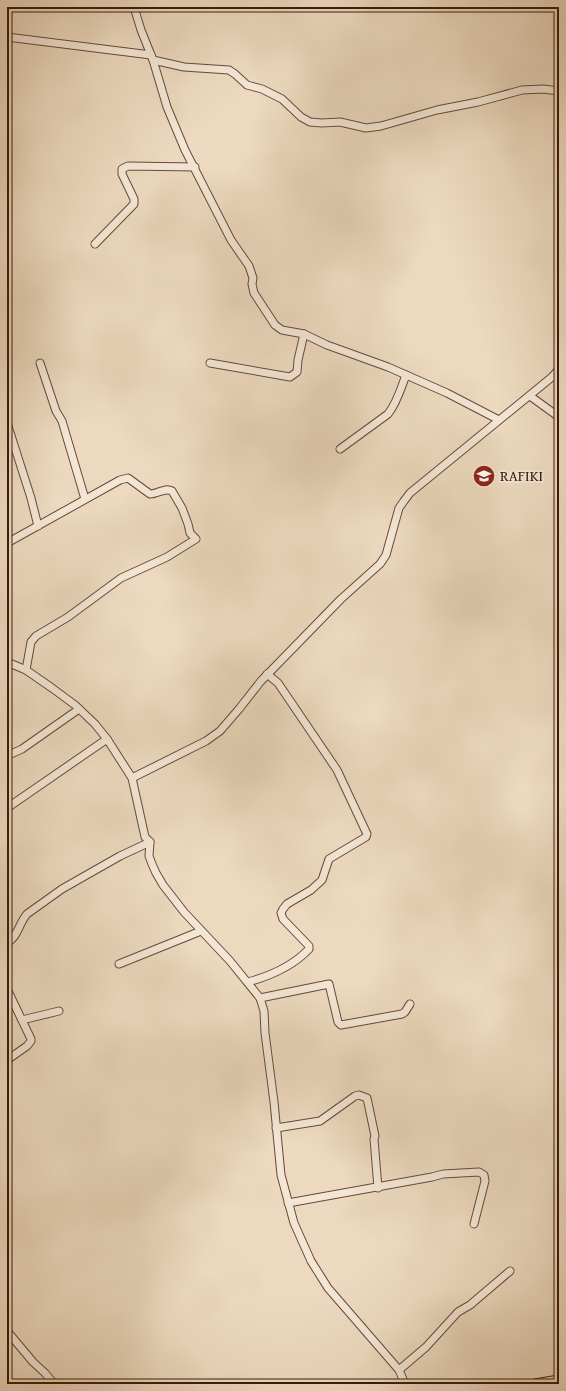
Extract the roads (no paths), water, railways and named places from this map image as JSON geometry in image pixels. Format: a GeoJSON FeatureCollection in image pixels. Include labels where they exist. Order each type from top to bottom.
{"type":"FeatureCollection","features":[{"type":"Feature","properties":{"kind":"main road"},"geometry":{"type":"LineString","coordinates":[[535,1384],[559,1380]]}},
{"type":"Feature","properties":{"kind":"street"},"geometry":{"type":"LineString","coordinates":[[134,7],[140,30],[152,57],[167,107],[185,150],[231,240],[249,266],[253,278],[252,284],[254,294],[275,325],[282,330],[304,334],[406,375],[447,393],[500,420]]}},
{"type":"Feature","properties":{"kind":"street"},"geometry":{"type":"LineString","coordinates":[[7,37],[152,57],[184,67],[197,69],[226,69],[235,74],[247,85],[262,89],[282,99],[301,117],[310,122],[340,122],[366,128],[381,126],[437,110],[478,102],[522,90],[559,91]]}},
{"type":"Feature","properties":{"kind":"street"},"geometry":{"type":"LineString","coordinates":[[95,244],[134,202],[122,174],[123,168],[128,166],[195,167]]}},
{"type":"Feature","properties":{"kind":"street"},"geometry":{"type":"LineString","coordinates":[[210,363],[290,377],[297,372],[304,334]]}},
{"type":"Feature","properties":{"kind":"street"},"geometry":{"type":"LineString","coordinates":[[40,364],[56,411],[62,421],[85,499]]}},
{"type":"Feature","properties":{"kind":"street"},"geometry":{"type":"LineString","coordinates":[[132,778],[206,741],[220,731],[268,674],[341,599],[380,564],[386,555],[399,508],[404,501],[422,483],[530,396],[559,370]]}},
{"type":"Feature","properties":{"kind":"street"},"geometry":{"type":"LineString","coordinates":[[340,449],[388,414],[397,400],[406,375]]}},
{"type":"Feature","properties":{"kind":"street"},"geometry":{"type":"LineString","coordinates":[[530,396],[559,417]]}},
{"type":"Feature","properties":{"kind":"street"},"geometry":{"type":"LineString","coordinates":[[7,423],[31,498],[38,526]]}},
{"type":"Feature","properties":{"kind":"street"},"geometry":{"type":"LineString","coordinates":[[7,543],[120,480],[128,478],[150,494],[169,490],[172,491],[182,508],[190,533],[196,539],[167,557],[121,578],[68,617],[36,636],[31,642],[26,670]]}},
{"type":"Feature","properties":{"kind":"street"},"geometry":{"type":"LineString","coordinates":[[7,662],[26,670],[52,688],[79,709],[95,724],[107,739],[132,778],[145,837],[150,842],[150,856],[156,873],[184,912],[248,982],[260,998],[264,1011],[265,1033],[282,1175],[294,1223],[324,1282],[399,1370],[405,1384]]}},
{"type":"Feature","properties":{"kind":"street"},"geometry":{"type":"LineString","coordinates":[[248,982],[275,973],[309,949],[283,918],[281,913],[283,909],[322,880],[329,859],[362,840],[367,834],[337,770],[278,683],[268,674]]}},
{"type":"Feature","properties":{"kind":"street"},"geometry":{"type":"LineString","coordinates":[[7,751],[11,754],[22,749],[79,709]]}},
{"type":"Feature","properties":{"kind":"street"},"geometry":{"type":"LineString","coordinates":[[7,808],[107,739]]}},
{"type":"Feature","properties":{"kind":"street"},"geometry":{"type":"LineString","coordinates":[[7,943],[11,941],[18,931],[22,919],[27,914],[62,889],[120,856],[150,842]]}},
{"type":"Feature","properties":{"kind":"street"},"geometry":{"type":"LineString","coordinates":[[119,964],[201,931]]}},
{"type":"Feature","properties":{"kind":"street"},"geometry":{"type":"LineString","coordinates":[[260,998],[329,984],[338,1022],[339,1024],[344,1025],[402,1014],[410,1004]]}},
{"type":"Feature","properties":{"kind":"street"},"geometry":{"type":"LineString","coordinates":[[7,989],[31,1041],[27,1046],[7,1060]]}},
{"type":"Feature","properties":{"kind":"street"},"geometry":{"type":"LineString","coordinates":[[22,1020],[59,1011]]}},
{"type":"Feature","properties":{"kind":"street"},"geometry":{"type":"LineString","coordinates":[[276,1128],[320,1121],[355,1096],[359,1095],[367,1098],[375,1136],[378,1188]]}},
{"type":"Feature","properties":{"kind":"street"},"geometry":{"type":"LineString","coordinates":[[288,1203],[378,1188],[443,1174],[470,1172],[482,1173],[485,1181],[474,1224]]}},
{"type":"Feature","properties":{"kind":"street"},"geometry":{"type":"LineString","coordinates":[[399,1370],[426,1347],[458,1312],[470,1305],[510,1271]]}},
{"type":"Feature","properties":{"kind":"street"},"geometry":{"type":"LineString","coordinates":[[7,1331],[54,1384]]}},
{"type":"Feature","properties":{"kind":"place","name":"RAFIKI"},"geometry":{"type":"Point","coordinates":[484,476]}}]}
